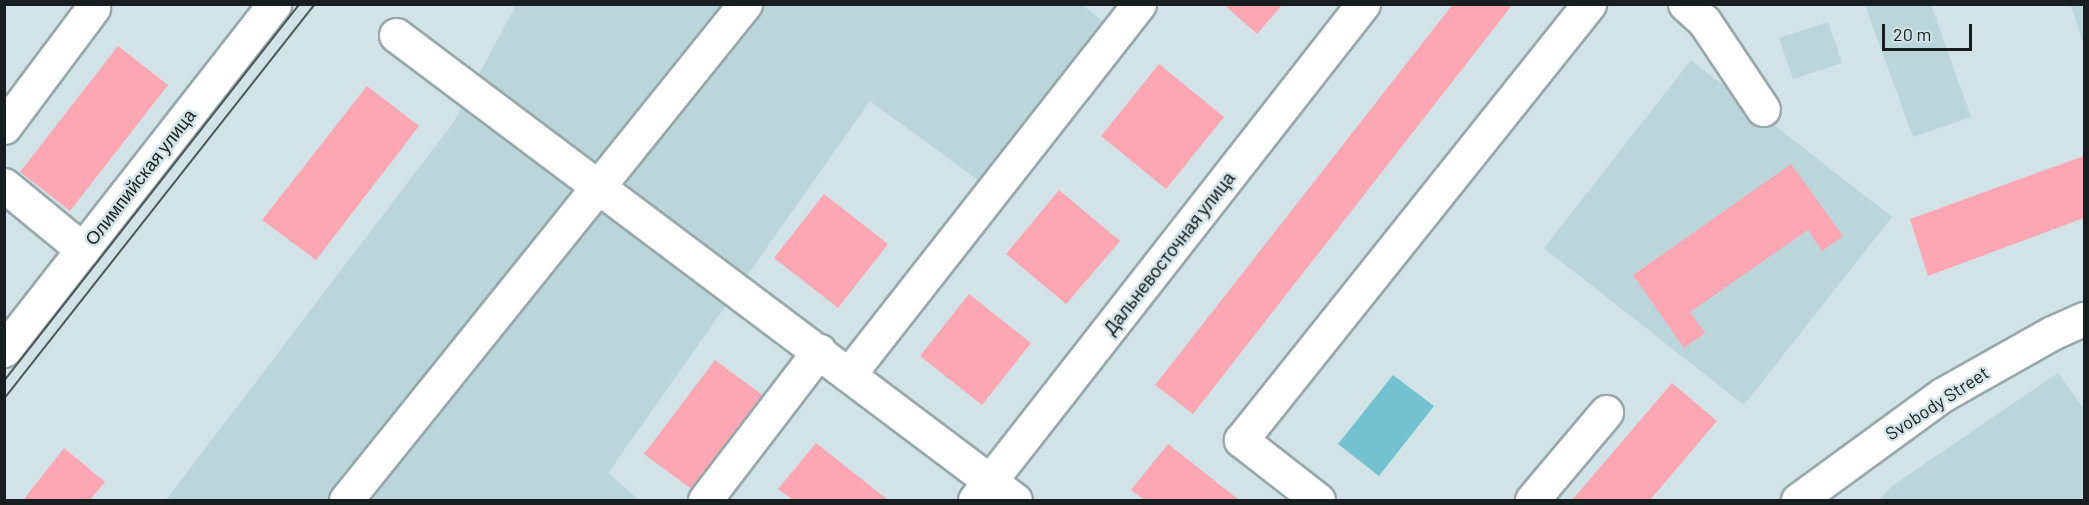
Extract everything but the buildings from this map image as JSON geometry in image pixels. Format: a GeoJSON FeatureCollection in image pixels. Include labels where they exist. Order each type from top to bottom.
{"type":"FeatureCollection","features":[{"type":"Feature","properties":{"kind":"street","name":"Олимпийская улица"},"geometry":{"type":"LineString","coordinates":[[4,350],[274,4]]}},
{"type":"Feature","properties":{"kind":"street"},"geometry":{"type":"LineString","coordinates":[[346,501],[744,4]]}},
{"type":"Feature","properties":{"kind":"street"},"geometry":{"type":"LineString","coordinates":[[849,374],[1139,4]]}},
{"type":"Feature","properties":{"kind":"street","name":"Дальневосточная улица"},"geometry":{"type":"LineString","coordinates":[[993,494],[1363,4]]}},
{"type":"Feature","properties":{"kind":"street"},"geometry":{"type":"LineString","coordinates":[[1318,501],[1240,440],[1589,4]]}},
{"type":"Feature","properties":{"kind":"street"},"geometry":{"type":"LineString","coordinates":[[1685,4],[1704,21],[1763,109]]}},
{"type":"Feature","properties":{"kind":"street"},"geometry":{"type":"LineString","coordinates":[[4,127],[93,8]]}},
{"type":"Feature","properties":{"kind":"street"},"geometry":{"type":"LineString","coordinates":[[396,35],[596,188],[849,374],[993,494]]}},
{"type":"Feature","properties":{"kind":"street"},"geometry":{"type":"LineString","coordinates":[[4,185],[83,250]]}},
{"type":"Feature","properties":{"kind":"street","name":"Svobody Street"},"geometry":{"type":"LineString","coordinates":[[1798,501],[1942,395],[2052,333],[2085,319]]}},
{"type":"Feature","properties":{"kind":"street"},"geometry":{"type":"LineString","coordinates":[[705,501],[819,351]]}},
{"type":"Feature","properties":{"kind":"street"},"geometry":{"type":"LineString","coordinates":[[1532,501],[1606,412]]}},
{"type":"Feature","properties":{"kind":"shaded area"},"geometry":{"type":"Polygon","coordinates":[[[1081,4],[1105,23],[982,183],[870,101],[608,473],[639,500],[166,500],[453,123],[516,5],[1081,4]]]}},
{"type":"Feature","properties":{"kind":"shaded area"},"geometry":{"type":"Polygon","coordinates":[[[1865,5],[1931,5],[1971,117],[1913,137],[1865,5]]]}},
{"type":"Feature","properties":{"kind":"shaded area"},"geometry":{"type":"Polygon","coordinates":[[[2071,5],[2084,5],[2084,46],[2071,5]]]}},
{"type":"Feature","properties":{"kind":"shaded area"},"geometry":{"type":"Polygon","coordinates":[[[1828,22],[1842,63],[1793,79],[1779,38],[1828,22]]]}},
{"type":"Feature","properties":{"kind":"shaded area"},"geometry":{"type":"Polygon","coordinates":[[[1691,60],[1892,217],[1744,405],[1544,248],[1691,60]]]}},
{"type":"Feature","properties":{"kind":"shaded area"},"geometry":{"type":"Polygon","coordinates":[[[2058,373],[2084,409],[2084,500],[1879,500],[1892,486],[2058,373]]]}},
{"type":"Feature","properties":{"kind":"shaded area"},"geometry":{"type":"Polygon","coordinates":[[[1393,375],[1434,406],[1379,476],[1338,444],[1393,375]]]}},
{"type":"Feature","properties":{"kind":"tram line"},"geometry":{"type":"LineString","coordinates":[[4,381],[300,4]]}},
{"type":"Feature","properties":{"kind":"tram line"},"geometry":{"type":"LineString","coordinates":[[4,399],[315,4]]}}]}
